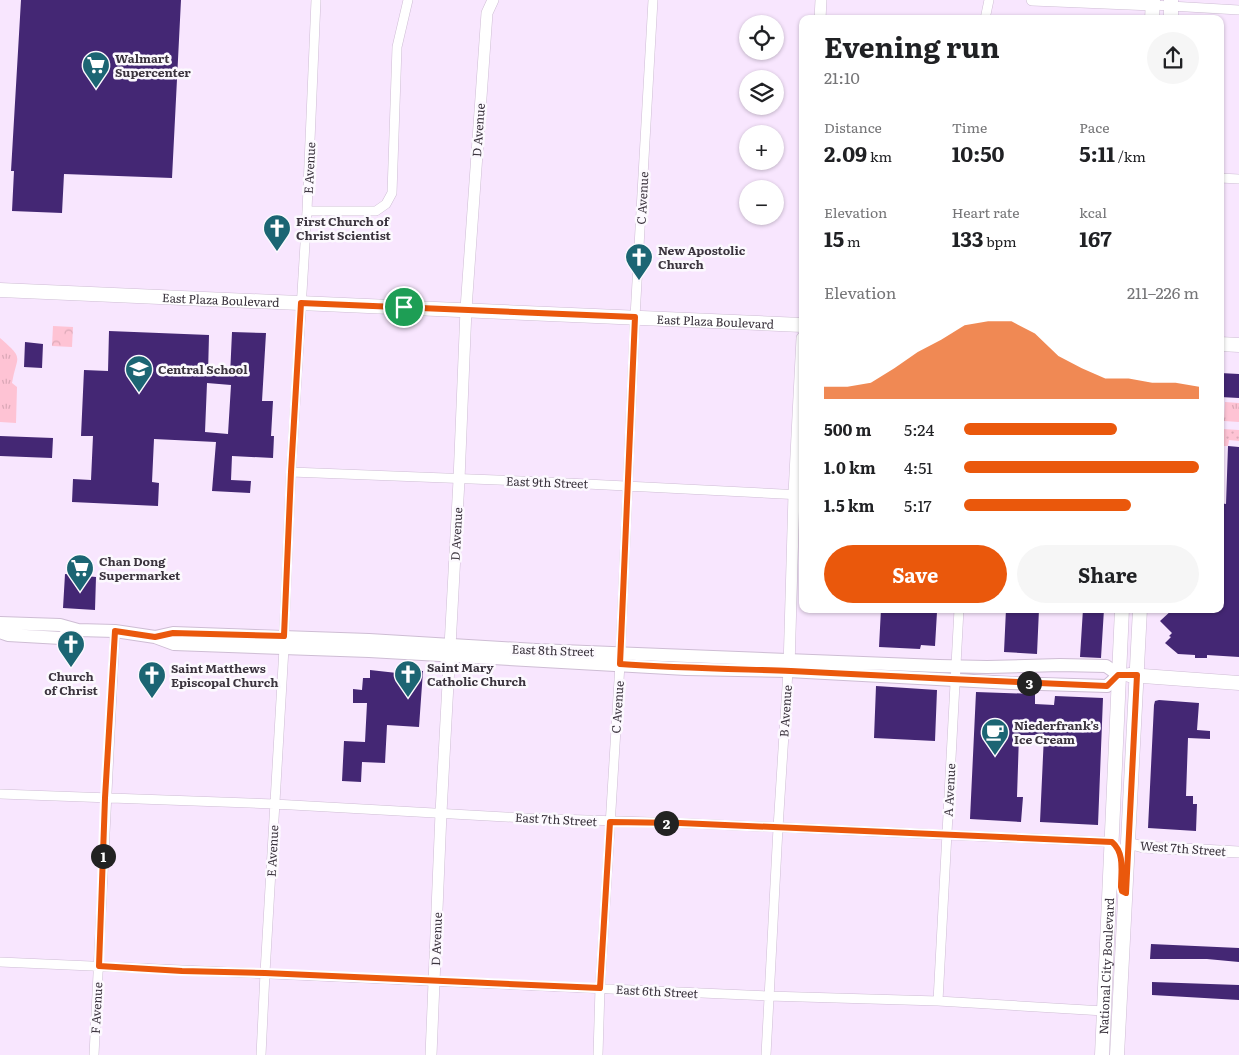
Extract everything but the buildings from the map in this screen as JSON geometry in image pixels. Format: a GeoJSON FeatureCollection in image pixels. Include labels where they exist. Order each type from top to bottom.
{"type":"FeatureCollection","features":[{"type":"Feature","properties":{"kind":"main road","name":"East Plaza Boulevard"},"geometry":{"type":"LineString","coordinates":[[0,290],[799,325]]}},
{"type":"Feature","properties":{"kind":"main road"},"geometry":{"type":"LineString","coordinates":[[1224,344],[1239,345]]}},
{"type":"Feature","properties":{"kind":"main road","name":"National City Boulevard"},"geometry":{"type":"LineString","coordinates":[[1102,1055],[1122,613]]}},
{"type":"Feature","properties":{"kind":"main road","name":"National City Boulevard"},"geometry":{"type":"LineString","coordinates":[[1118,1055],[1140,613]]}},
{"type":"Feature","properties":{"kind":"main road","name":"East 8th Street"},"geometry":{"type":"LineString","coordinates":[[0,623],[60,625],[78,630],[115,631],[155,637],[174,644],[284,642],[956,673],[1107,686],[1118,675],[1106,666],[1060,664],[956,673]]}},
{"type":"Feature","properties":{"kind":"main road","name":"East 8th Street"},"geometry":{"type":"LineString","coordinates":[[0,632],[8,636],[61,638],[78,630]]}},
{"type":"Feature","properties":{"kind":"main road"},"geometry":{"type":"LineString","coordinates":[[1118,675],[1239,683]]}},
{"type":"Feature","properties":{"kind":"main road"},"geometry":{"type":"LineString","coordinates":[[1114,788],[1123,803],[1121,839],[1128,843]]}},
{"type":"Feature","properties":{"kind":"main road"},"geometry":{"type":"LineString","coordinates":[[1112,842],[1121,854],[1121,887],[1122,891],[1126,893]]}},
{"type":"Feature","properties":{"kind":"street","name":"E Avenue"},"geometry":{"type":"LineString","coordinates":[[262,1055],[291,472],[307,211],[316,0]]}},
{"type":"Feature","properties":{"kind":"street"},"geometry":{"type":"LineString","coordinates":[[307,211],[376,212],[386,204],[392,193],[398,47],[408,0]]}},
{"type":"Feature","properties":{"kind":"street","name":"D Avenue"},"geometry":{"type":"LineString","coordinates":[[481,0],[487,13]]}},
{"type":"Feature","properties":{"kind":"street","name":"D Avenue"},"geometry":{"type":"LineString","coordinates":[[431,1055],[466,309],[487,13],[493,0]]}},
{"type":"Feature","properties":{"kind":"street","name":"C Avenue"},"geometry":{"type":"LineString","coordinates":[[598,1055],[653,0]]}},
{"type":"Feature","properties":{"kind":"street"},"geometry":{"type":"LineString","coordinates":[[820,15],[821,0]]}},
{"type":"Feature","properties":{"kind":"street"},"geometry":{"type":"LineString","coordinates":[[987,15],[989,0]]}},
{"type":"Feature","properties":{"kind":"street"},"geometry":{"type":"LineString","coordinates":[[1032,0],[1153,8],[1239,10]]}},
{"type":"Feature","properties":{"kind":"street"},"geometry":{"type":"LineString","coordinates":[[1224,178],[1239,179]]}},
{"type":"Feature","properties":{"kind":"street","name":"B Avenue"},"geometry":{"type":"LineString","coordinates":[[766,1055],[789,666],[799,455]]}},
{"type":"Feature","properties":{"kind":"street","name":"East 9th Street"},"geometry":{"type":"LineString","coordinates":[[291,472],[798,494]]}},
{"type":"Feature","properties":{"kind":"street","name":"A Avenue"},"geometry":{"type":"LineString","coordinates":[[938,1001],[959,613]]}},
{"type":"Feature","properties":{"kind":"street","name":"F Avenue"},"geometry":{"type":"LineString","coordinates":[[94,1055],[105,798],[115,631]]}},
{"type":"Feature","properties":{"kind":"street","name":"East 7th Street"},"geometry":{"type":"LineString","coordinates":[[0,794],[274,804],[610,822],[1112,842]]}},
{"type":"Feature","properties":{"kind":"street","name":"West 7th Street"},"geometry":{"type":"LineString","coordinates":[[1128,843],[1143,847],[1239,852]]}},
{"type":"Feature","properties":{"kind":"street","name":"East 6th Street"},"geometry":{"type":"LineString","coordinates":[[0,962],[768,996],[938,1001],[1104,1010]]}},
{"type":"Feature","properties":{"kind":"green space"},"geometry":{"type":"Polygon","coordinates":[[[53,326],[73,327],[72,347],[52,346],[53,326]]]}},
{"type":"Feature","properties":{"kind":"green space"},"geometry":{"type":"Polygon","coordinates":[[[0,338],[13,350],[17,358],[12,383],[17,387],[16,423],[0,422],[0,338]]]}},
{"type":"Feature","properties":{"kind":"green space"},"geometry":{"type":"Polygon","coordinates":[[[1225,402],[1239,403],[1239,422],[1224,421],[1225,402]]]}},
{"type":"Feature","properties":{"kind":"green space"},"geometry":{"type":"Polygon","coordinates":[[[1224,429],[1239,430],[1239,441],[1229,440],[1228,446],[1224,446],[1224,429]]]}},
{"type":"Feature","properties":{"kind":"place","name":"Walmart Supercenter"},"geometry":{"type":"Point","coordinates":[96,89]}},
{"type":"Feature","properties":{"kind":"place","name":"First Church of Christ Scientist"},"geometry":{"type":"Point","coordinates":[277,252]}},
{"type":"Feature","properties":{"kind":"place","name":"New Apostolic Church"},"geometry":{"type":"Point","coordinates":[639,281]}},
{"type":"Feature","properties":{"kind":"place","name":"Central School"},"geometry":{"type":"Point","coordinates":[139,393]}},
{"type":"Feature","properties":{"kind":"place","name":"Chan Dong Supermarket"},"geometry":{"type":"Point","coordinates":[80,592]}},
{"type":"Feature","properties":{"kind":"place","name":"Church of Christ"},"geometry":{"type":"Point","coordinates":[71,668]}},
{"type":"Feature","properties":{"kind":"place","name":"Saint Mary Catholic Church"},"geometry":{"type":"Point","coordinates":[408,698]}},
{"type":"Feature","properties":{"kind":"place","name":"Saint Matthews Episcopal Church"},"geometry":{"type":"Point","coordinates":[152,699]}},
{"type":"Feature","properties":{"kind":"place","name":"Niederfrank’s Ice Cream"},"geometry":{"type":"Point","coordinates":[995,756]}},
{"type":"Feature","properties":{"kind":"route"},"geometry":{"type":"LineString","coordinates":[[301,303],[404,307],[635,317],[620,664],[686,669],[788,671],[1011,683],[1107,686],[1118,675],[1137,675],[1126,893],[1122,891],[1121,887],[1121,854],[1112,842],[680,823],[610,822],[600,988],[99,966],[105,798],[115,631],[155,637],[173,633],[284,636],[301,303]]}}]}
